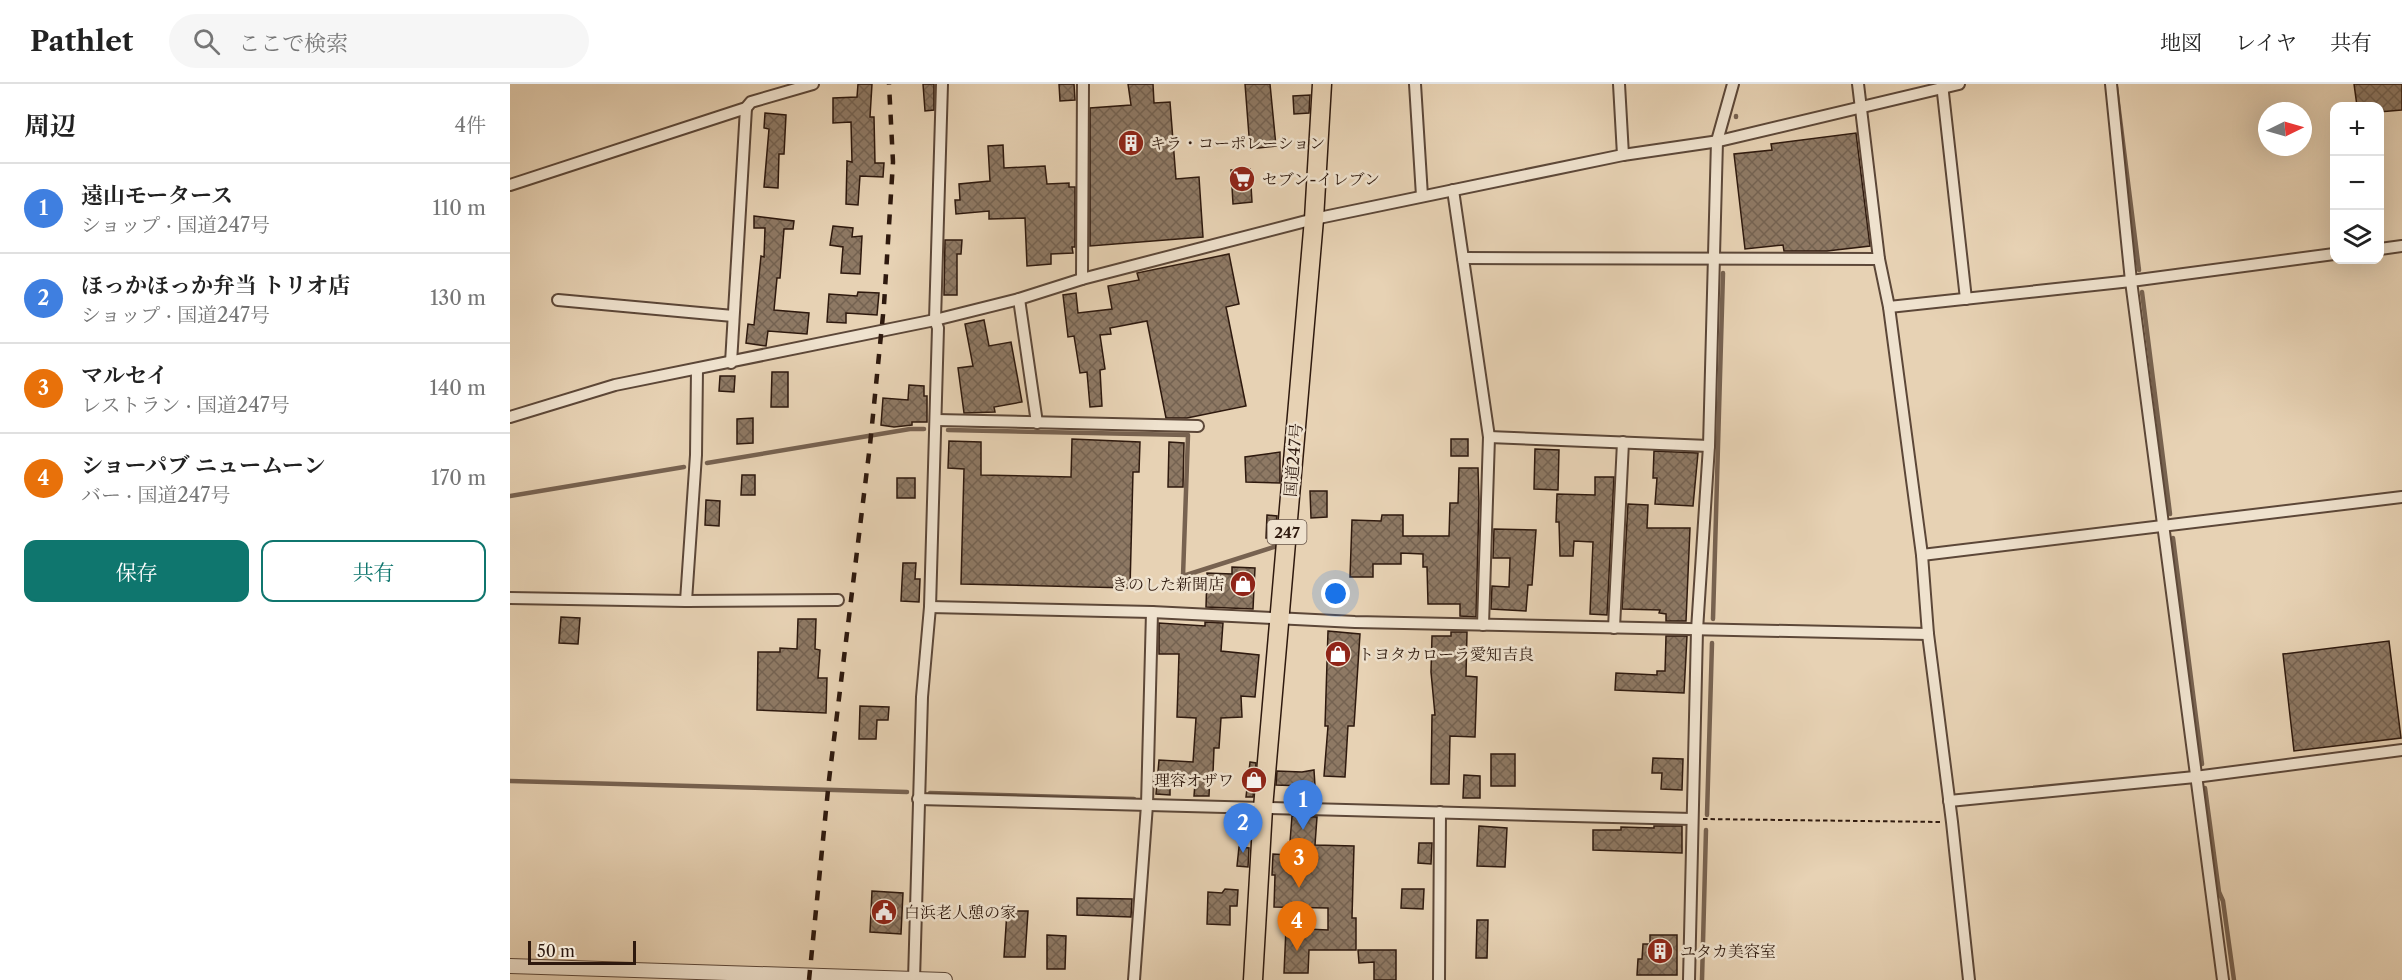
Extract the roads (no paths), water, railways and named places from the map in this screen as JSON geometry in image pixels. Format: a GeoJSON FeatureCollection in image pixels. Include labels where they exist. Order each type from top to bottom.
{"type":"FeatureCollection","features":[{"type":"Feature","properties":{"kind":"highway","name":"国道247号"},"geometry":{"type":"LineString","coordinates":[[1253,980],[1263,808],[1314,219],[1322,84]]}},
{"type":"Feature","properties":{"kind":"street"},"geometry":{"type":"LineString","coordinates":[[510,185],[746,108],[751,102],[813,84]]}},
{"type":"Feature","properties":{"kind":"street"},"geometry":{"type":"LineString","coordinates":[[913,980],[922,698],[930,607],[937,420],[938,328],[935,320],[942,84]]}},
{"type":"Feature","properties":{"kind":"street"},"geometry":{"type":"LineString","coordinates":[[1082,279],[1083,84]]}},
{"type":"Feature","properties":{"kind":"street"},"geometry":{"type":"LineString","coordinates":[[1415,84],[1422,196]]}},
{"type":"Feature","properties":{"kind":"street"},"geometry":{"type":"LineString","coordinates":[[1619,84],[1623,155]]}},
{"type":"Feature","properties":{"kind":"street"},"geometry":{"type":"LineString","coordinates":[[1689,980],[1696,630],[1709,446],[1717,141],[1733,84]]}},
{"type":"Feature","properties":{"kind":"street"},"geometry":{"type":"LineString","coordinates":[[1858,84],[1879,259],[1888,308],[1922,555],[1928,634],[1969,980]]}},
{"type":"Feature","properties":{"kind":"street"},"geometry":{"type":"LineString","coordinates":[[510,417],[615,386],[935,320],[1314,219],[1623,155],[1717,141],[1860,109],[1941,86],[1959,84]]}},
{"type":"Feature","properties":{"kind":"street"},"geometry":{"type":"LineString","coordinates":[[2110,84],[2131,281],[2223,980]]}},
{"type":"Feature","properties":{"kind":"street"},"geometry":{"type":"LineString","coordinates":[[1941,86],[1966,300]]}},
{"type":"Feature","properties":{"kind":"street"},"geometry":{"type":"LineString","coordinates":[[731,363],[746,108]]}},
{"type":"Feature","properties":{"kind":"street"},"geometry":{"type":"LineString","coordinates":[[1453,190],[1489,437],[1483,625]]}},
{"type":"Feature","properties":{"kind":"street"},"geometry":{"type":"LineString","coordinates":[[2384,248],[2402,246]]}},
{"type":"Feature","properties":{"kind":"street"},"geometry":{"type":"LineString","coordinates":[[1888,308],[2131,281],[2330,255]]}},
{"type":"Feature","properties":{"kind":"street"},"geometry":{"type":"LineString","coordinates":[[1462,258],[1879,259]]}},
{"type":"Feature","properties":{"kind":"street"},"geometry":{"type":"LineString","coordinates":[[1019,299],[1037,423]]}},
{"type":"Feature","properties":{"kind":"street"},"geometry":{"type":"LineString","coordinates":[[558,300],[733,316]]}},
{"type":"Feature","properties":{"kind":"street"},"geometry":{"type":"LineString","coordinates":[[686,601],[696,455],[697,369]]}},
{"type":"Feature","properties":{"kind":"street"},"geometry":{"type":"LineString","coordinates":[[937,420],[1198,426]]}},
{"type":"Feature","properties":{"kind":"street"},"geometry":{"type":"LineString","coordinates":[[1489,437],[1709,446]]}},
{"type":"Feature","properties":{"kind":"street"},"geometry":{"type":"LineString","coordinates":[[1614,628],[1623,442]]}},
{"type":"Feature","properties":{"kind":"street"},"geometry":{"type":"LineString","coordinates":[[1922,555],[2402,497]]}},
{"type":"Feature","properties":{"kind":"street"},"geometry":{"type":"LineString","coordinates":[[510,598],[686,601],[838,600]]}},
{"type":"Feature","properties":{"kind":"street"},"geometry":{"type":"LineString","coordinates":[[930,607],[1152,612],[1280,620],[1928,634]]}},
{"type":"Feature","properties":{"kind":"street"},"geometry":{"type":"LineString","coordinates":[[1134,980],[1147,805],[1152,612]]}},
{"type":"Feature","properties":{"kind":"street"},"geometry":{"type":"LineString","coordinates":[[1949,801],[2195,777],[2402,750]]}},
{"type":"Feature","properties":{"kind":"street"},"geometry":{"type":"LineString","coordinates":[[918,799],[1692,819]]}},
{"type":"Feature","properties":{"kind":"street"},"geometry":{"type":"LineString","coordinates":[[1439,980],[1440,812]]}},
{"type":"Feature","properties":{"kind":"street"},"geometry":{"type":"LineString","coordinates":[[510,966],[945,980]]}},
{"type":"Feature","properties":{"kind":"waterway"},"geometry":{"type":"LineString","coordinates":[[2116,87],[2139,270]]}},
{"type":"Feature","properties":{"kind":"waterway"},"geometry":{"type":"LineString","coordinates":[[1713,619],[1723,273]]}},
{"type":"Feature","properties":{"kind":"waterway"},"geometry":{"type":"LineString","coordinates":[[2142,292],[2170,514]]}},
{"type":"Feature","properties":{"kind":"waterway"},"geometry":{"type":"LineString","coordinates":[[707,463],[910,429],[924,429]]}},
{"type":"Feature","properties":{"kind":"waterway"},"geometry":{"type":"LineString","coordinates":[[948,430],[1188,435],[1183,576],[1277,546]]}},
{"type":"Feature","properties":{"kind":"waterway"},"geometry":{"type":"LineString","coordinates":[[510,496],[684,467]]}},
{"type":"Feature","properties":{"kind":"waterway"},"geometry":{"type":"LineString","coordinates":[[2173,538],[2202,764]]}},
{"type":"Feature","properties":{"kind":"waterway"},"geometry":{"type":"LineString","coordinates":[[1707,815],[1712,643]]}},
{"type":"Feature","properties":{"kind":"waterway"},"geometry":{"type":"LineString","coordinates":[[510,781],[907,792]]}},
{"type":"Feature","properties":{"kind":"waterway"},"geometry":{"type":"LineString","coordinates":[[2205,788],[2234,980]]}},
{"type":"Feature","properties":{"kind":"waterway"},"geometry":{"type":"LineString","coordinates":[[930,793],[1134,799]]}},
{"type":"Feature","properties":{"kind":"waterway"},"geometry":{"type":"LineString","coordinates":[[1702,980],[1706,830]]}},
{"type":"Feature","properties":{"kind":"railway"},"geometry":{"type":"LineString","coordinates":[[809,980],[829,780],[870,445],[884,305],[893,162],[889,84]]}},
{"type":"Feature","properties":{"kind":"place","name":"キラ・コーポレーション"},"geometry":{"type":"Point","coordinates":[1131,143]}},
{"type":"Feature","properties":{"kind":"place","name":"セブン-イレブン"},"geometry":{"type":"Point","coordinates":[1242,179]}},
{"type":"Feature","properties":{"kind":"place","name":"きのした新聞店"},"geometry":{"type":"Point","coordinates":[1243,584]}},
{"type":"Feature","properties":{"kind":"place","name":"トヨタカローラ愛知吉良"},"geometry":{"type":"Point","coordinates":[1338,654]}},
{"type":"Feature","properties":{"kind":"place","name":"理容オザワ"},"geometry":{"type":"Point","coordinates":[1254,780]}},
{"type":"Feature","properties":{"kind":"place","name":"遠山モータース"},"geometry":{"type":"Point","coordinates":[1303,830]}},
{"type":"Feature","properties":{"kind":"place","name":"ほっかほっか弁当 トリオ店"},"geometry":{"type":"Point","coordinates":[1243,853]}},
{"type":"Feature","properties":{"kind":"place","name":"マルセイ"},"geometry":{"type":"Point","coordinates":[1299,888]}},
{"type":"Feature","properties":{"kind":"place","name":"白浜老人憩の家"},"geometry":{"type":"Point","coordinates":[884,912]}},
{"type":"Feature","properties":{"kind":"place","name":"ショーパブ ニュームーン"},"geometry":{"type":"Point","coordinates":[1297,951]}},
{"type":"Feature","properties":{"kind":"place","name":"ユタカ美容室"},"geometry":{"type":"Point","coordinates":[1660,951]}}]}
